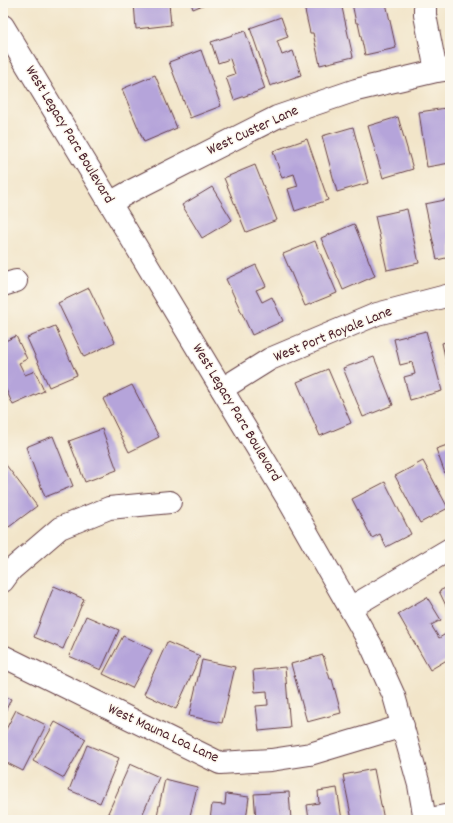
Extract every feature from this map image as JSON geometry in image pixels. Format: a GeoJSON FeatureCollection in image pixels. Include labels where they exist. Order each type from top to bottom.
{"type":"FeatureCollection","features":[{"type":"Feature","properties":{"kind":"street"},"geometry":{"type":"LineString","coordinates":[[425,3],[425,15],[443,70]]}},
{"type":"Feature","properties":{"kind":"street","name":"West Legacy Parc Boulevard"},"geometry":{"type":"LineString","coordinates":[[3,26],[222,389],[371,645],[394,696],[419,785],[425,820]]}},
{"type":"Feature","properties":{"kind":"street","name":"West Custer Lane"},"geometry":{"type":"LineString","coordinates":[[110,203],[277,117],[356,90],[443,70]]}},
{"type":"Feature","properties":{"kind":"street","name":"West Port Royale Lane"},"geometry":{"type":"LineString","coordinates":[[222,389],[270,359],[377,314],[450,295]]}},
{"type":"Feature","properties":{"kind":"street"},"geometry":{"type":"LineString","coordinates":[[3,581],[11,570],[60,528],[109,508],[170,502]]}},
{"type":"Feature","properties":{"kind":"street"},"geometry":{"type":"LineString","coordinates":[[350,608],[450,549]]}},
{"type":"Feature","properties":{"kind":"street","name":"West Mauna Loa Lane"},"geometry":{"type":"LineString","coordinates":[[3,656],[220,763],[271,760],[310,754],[403,726]]}},
{"type":"Feature","properties":{"kind":"street"},"geometry":{"type":"LineString","coordinates":[[425,820],[450,815]]}},
{"type":"Feature","properties":{"kind":"building"},"geometry":{"type":"Polygon","coordinates":[[[134,3],[169,3],[171,25],[136,29],[134,3]]]}},
{"type":"Feature","properties":{"kind":"building"},"geometry":{"type":"Polygon","coordinates":[[[191,3],[208,3],[193,9],[191,3]]]}},
{"type":"Feature","properties":{"kind":"building"},"geometry":{"type":"Polygon","coordinates":[[[319,3],[341,3],[353,57],[320,65],[313,33],[310,33],[304,6],[319,3]]]}},
{"type":"Feature","properties":{"kind":"building"},"geometry":{"type":"Polygon","coordinates":[[[352,3],[386,3],[396,48],[365,55],[352,3]]]}},
{"type":"Feature","properties":{"kind":"building"},"geometry":{"type":"Polygon","coordinates":[[[281,17],[288,37],[277,41],[282,55],[293,51],[301,75],[270,86],[250,28],[281,17]]]}},
{"type":"Feature","properties":{"kind":"building"},"geometry":{"type":"Polygon","coordinates":[[[245,31],[265,89],[234,100],[226,77],[235,74],[230,59],[218,63],[211,42],[245,31]]]}},
{"type":"Feature","properties":{"kind":"building"},"geometry":{"type":"Polygon","coordinates":[[[201,50],[221,106],[190,118],[169,62],[201,50]]]}},
{"type":"Feature","properties":{"kind":"building"},"geometry":{"type":"Polygon","coordinates":[[[155,75],[177,128],[144,142],[122,89],[155,75]]]}},
{"type":"Feature","properties":{"kind":"building"},"geometry":{"type":"Polygon","coordinates":[[[446,108],[450,131],[450,163],[427,167],[419,112],[446,108]]]}},
{"type":"Feature","properties":{"kind":"building"},"geometry":{"type":"Polygon","coordinates":[[[398,117],[413,169],[383,178],[368,126],[398,117]]]}},
{"type":"Feature","properties":{"kind":"building"},"geometry":{"type":"Polygon","coordinates":[[[353,127],[368,183],[337,192],[322,136],[353,127]]]}},
{"type":"Feature","properties":{"kind":"building"},"geometry":{"type":"Polygon","coordinates":[[[307,139],[328,200],[295,211],[288,189],[298,186],[294,174],[282,178],[273,151],[307,139]]]}},
{"type":"Feature","properties":{"kind":"building"},"geometry":{"type":"Polygon","coordinates":[[[255,165],[277,220],[246,232],[224,178],[255,165]]]}},
{"type":"Feature","properties":{"kind":"building"},"geometry":{"type":"Polygon","coordinates":[[[212,187],[232,220],[202,238],[182,205],[212,187]]]}},
{"type":"Feature","properties":{"kind":"building"},"geometry":{"type":"Polygon","coordinates":[[[450,199],[450,257],[437,260],[425,204],[450,199]]]}},
{"type":"Feature","properties":{"kind":"building"},"geometry":{"type":"Polygon","coordinates":[[[407,209],[419,263],[387,270],[375,216],[407,209]]]}},
{"type":"Feature","properties":{"kind":"building"},"geometry":{"type":"Polygon","coordinates":[[[354,224],[375,276],[343,290],[321,238],[354,224]]]}},
{"type":"Feature","properties":{"kind":"building"},"geometry":{"type":"Polygon","coordinates":[[[315,241],[337,293],[305,306],[283,254],[315,241]]]}},
{"type":"Feature","properties":{"kind":"building"},"geometry":{"type":"Polygon","coordinates":[[[256,265],[266,286],[256,290],[262,302],[272,297],[283,321],[252,335],[226,279],[256,265]]]}},
{"type":"Feature","properties":{"kind":"building"},"geometry":{"type":"Polygon","coordinates":[[[89,288],[115,342],[84,357],[58,303],[89,288]]]}},
{"type":"Feature","properties":{"kind":"building"},"geometry":{"type":"Polygon","coordinates":[[[55,326],[77,375],[49,387],[27,338],[55,326]]]}},
{"type":"Feature","properties":{"kind":"building"},"geometry":{"type":"Polygon","coordinates":[[[426,331],[442,391],[410,400],[404,377],[415,374],[412,362],[400,365],[394,339],[426,331]]]}},
{"type":"Feature","properties":{"kind":"building"},"geometry":{"type":"Polygon","coordinates":[[[16,336],[27,359],[19,363],[25,375],[35,371],[44,391],[13,405],[3,383],[3,342],[16,336]]]}},
{"type":"Feature","properties":{"kind":"building"},"geometry":{"type":"Polygon","coordinates":[[[450,341],[450,376],[449,376],[442,343],[450,341]]]}},
{"type":"Feature","properties":{"kind":"building"},"geometry":{"type":"Polygon","coordinates":[[[374,357],[393,405],[363,417],[343,368],[374,357]]]}},
{"type":"Feature","properties":{"kind":"building"},"geometry":{"type":"Polygon","coordinates":[[[328,369],[351,423],[320,436],[297,382],[328,369]]]}},
{"type":"Feature","properties":{"kind":"building"},"geometry":{"type":"Polygon","coordinates":[[[132,385],[159,437],[129,452],[103,399],[132,385]]]}},
{"type":"Feature","properties":{"kind":"building"},"geometry":{"type":"Polygon","coordinates":[[[102,429],[117,470],[85,482],[69,441],[102,429]]]}},
{"type":"Feature","properties":{"kind":"building"},"geometry":{"type":"Polygon","coordinates":[[[53,436],[73,486],[45,497],[26,447],[53,436]]]}},
{"type":"Feature","properties":{"kind":"building"},"geometry":{"type":"Polygon","coordinates":[[[450,444],[450,487],[436,449],[450,444]]]}},
{"type":"Feature","properties":{"kind":"building"},"geometry":{"type":"Polygon","coordinates":[[[3,461],[37,506],[9,527],[3,520],[3,461]]]}},
{"type":"Feature","properties":{"kind":"building"},"geometry":{"type":"Polygon","coordinates":[[[423,461],[448,508],[420,523],[395,476],[423,461]]]}},
{"type":"Feature","properties":{"kind":"building"},"geometry":{"type":"Polygon","coordinates":[[[385,482],[411,534],[386,547],[380,534],[372,538],[352,499],[385,482]]]}},
{"type":"Feature","properties":{"kind":"building"},"geometry":{"type":"Polygon","coordinates":[[[54,586],[84,599],[63,649],[34,637],[54,586]]]}},
{"type":"Feature","properties":{"kind":"building"},"geometry":{"type":"Polygon","coordinates":[[[450,586],[450,614],[439,591],[450,586]]]}},
{"type":"Feature","properties":{"kind":"building"},"geometry":{"type":"Polygon","coordinates":[[[427,597],[441,620],[431,625],[439,638],[449,632],[450,635],[450,658],[430,670],[398,614],[427,597]]]}},
{"type":"Feature","properties":{"kind":"building"},"geometry":{"type":"Polygon","coordinates":[[[86,616],[119,630],[101,670],[69,656],[86,616]]]}},
{"type":"Feature","properties":{"kind":"building"},"geometry":{"type":"Polygon","coordinates":[[[123,636],[152,650],[132,688],[103,674],[123,636]]]}},
{"type":"Feature","properties":{"kind":"building"},"geometry":{"type":"Polygon","coordinates":[[[167,642],[200,656],[176,709],[144,694],[167,642]]]}},
{"type":"Feature","properties":{"kind":"building"},"geometry":{"type":"Polygon","coordinates":[[[323,655],[330,679],[332,679],[341,713],[307,722],[291,664],[323,655]]]}},
{"type":"Feature","properties":{"kind":"building"},"geometry":{"type":"Polygon","coordinates":[[[202,660],[235,667],[222,723],[189,716],[202,660]]]}},
{"type":"Feature","properties":{"kind":"building"},"geometry":{"type":"Polygon","coordinates":[[[285,667],[290,728],[259,731],[256,706],[268,705],[267,691],[255,692],[253,670],[285,667]]]}},
{"type":"Feature","properties":{"kind":"building"},"geometry":{"type":"Polygon","coordinates":[[[3,695],[11,699],[3,716],[3,695]]]}},
{"type":"Feature","properties":{"kind":"building"},"geometry":{"type":"Polygon","coordinates":[[[16,710],[46,725],[23,771],[3,761],[3,735],[16,710]]]}},
{"type":"Feature","properties":{"kind":"building"},"geometry":{"type":"Polygon","coordinates":[[[55,722],[86,739],[64,778],[33,761],[55,722]]]}},
{"type":"Feature","properties":{"kind":"building"},"geometry":{"type":"Polygon","coordinates":[[[87,745],[119,758],[100,803],[69,790],[87,745]]]}},
{"type":"Feature","properties":{"kind":"building"},"geometry":{"type":"Polygon","coordinates":[[[130,764],[159,777],[140,820],[125,820],[108,813],[130,764]]]}},
{"type":"Feature","properties":{"kind":"building"},"geometry":{"type":"Polygon","coordinates":[[[374,769],[384,820],[352,820],[343,775],[374,769]]]}},
{"type":"Feature","properties":{"kind":"building"},"geometry":{"type":"Polygon","coordinates":[[[165,779],[197,787],[189,820],[156,820],[165,779]]]}},
{"type":"Feature","properties":{"kind":"building"},"geometry":{"type":"Polygon","coordinates":[[[337,788],[342,820],[309,820],[307,805],[319,803],[318,791],[337,788]]]}},
{"type":"Feature","properties":{"kind":"building"},"geometry":{"type":"Polygon","coordinates":[[[289,792],[291,820],[256,820],[254,794],[289,792]]]}},
{"type":"Feature","properties":{"kind":"building"},"geometry":{"type":"Polygon","coordinates":[[[226,794],[249,797],[246,820],[210,820],[212,804],[225,805],[226,794]]]}}]}
